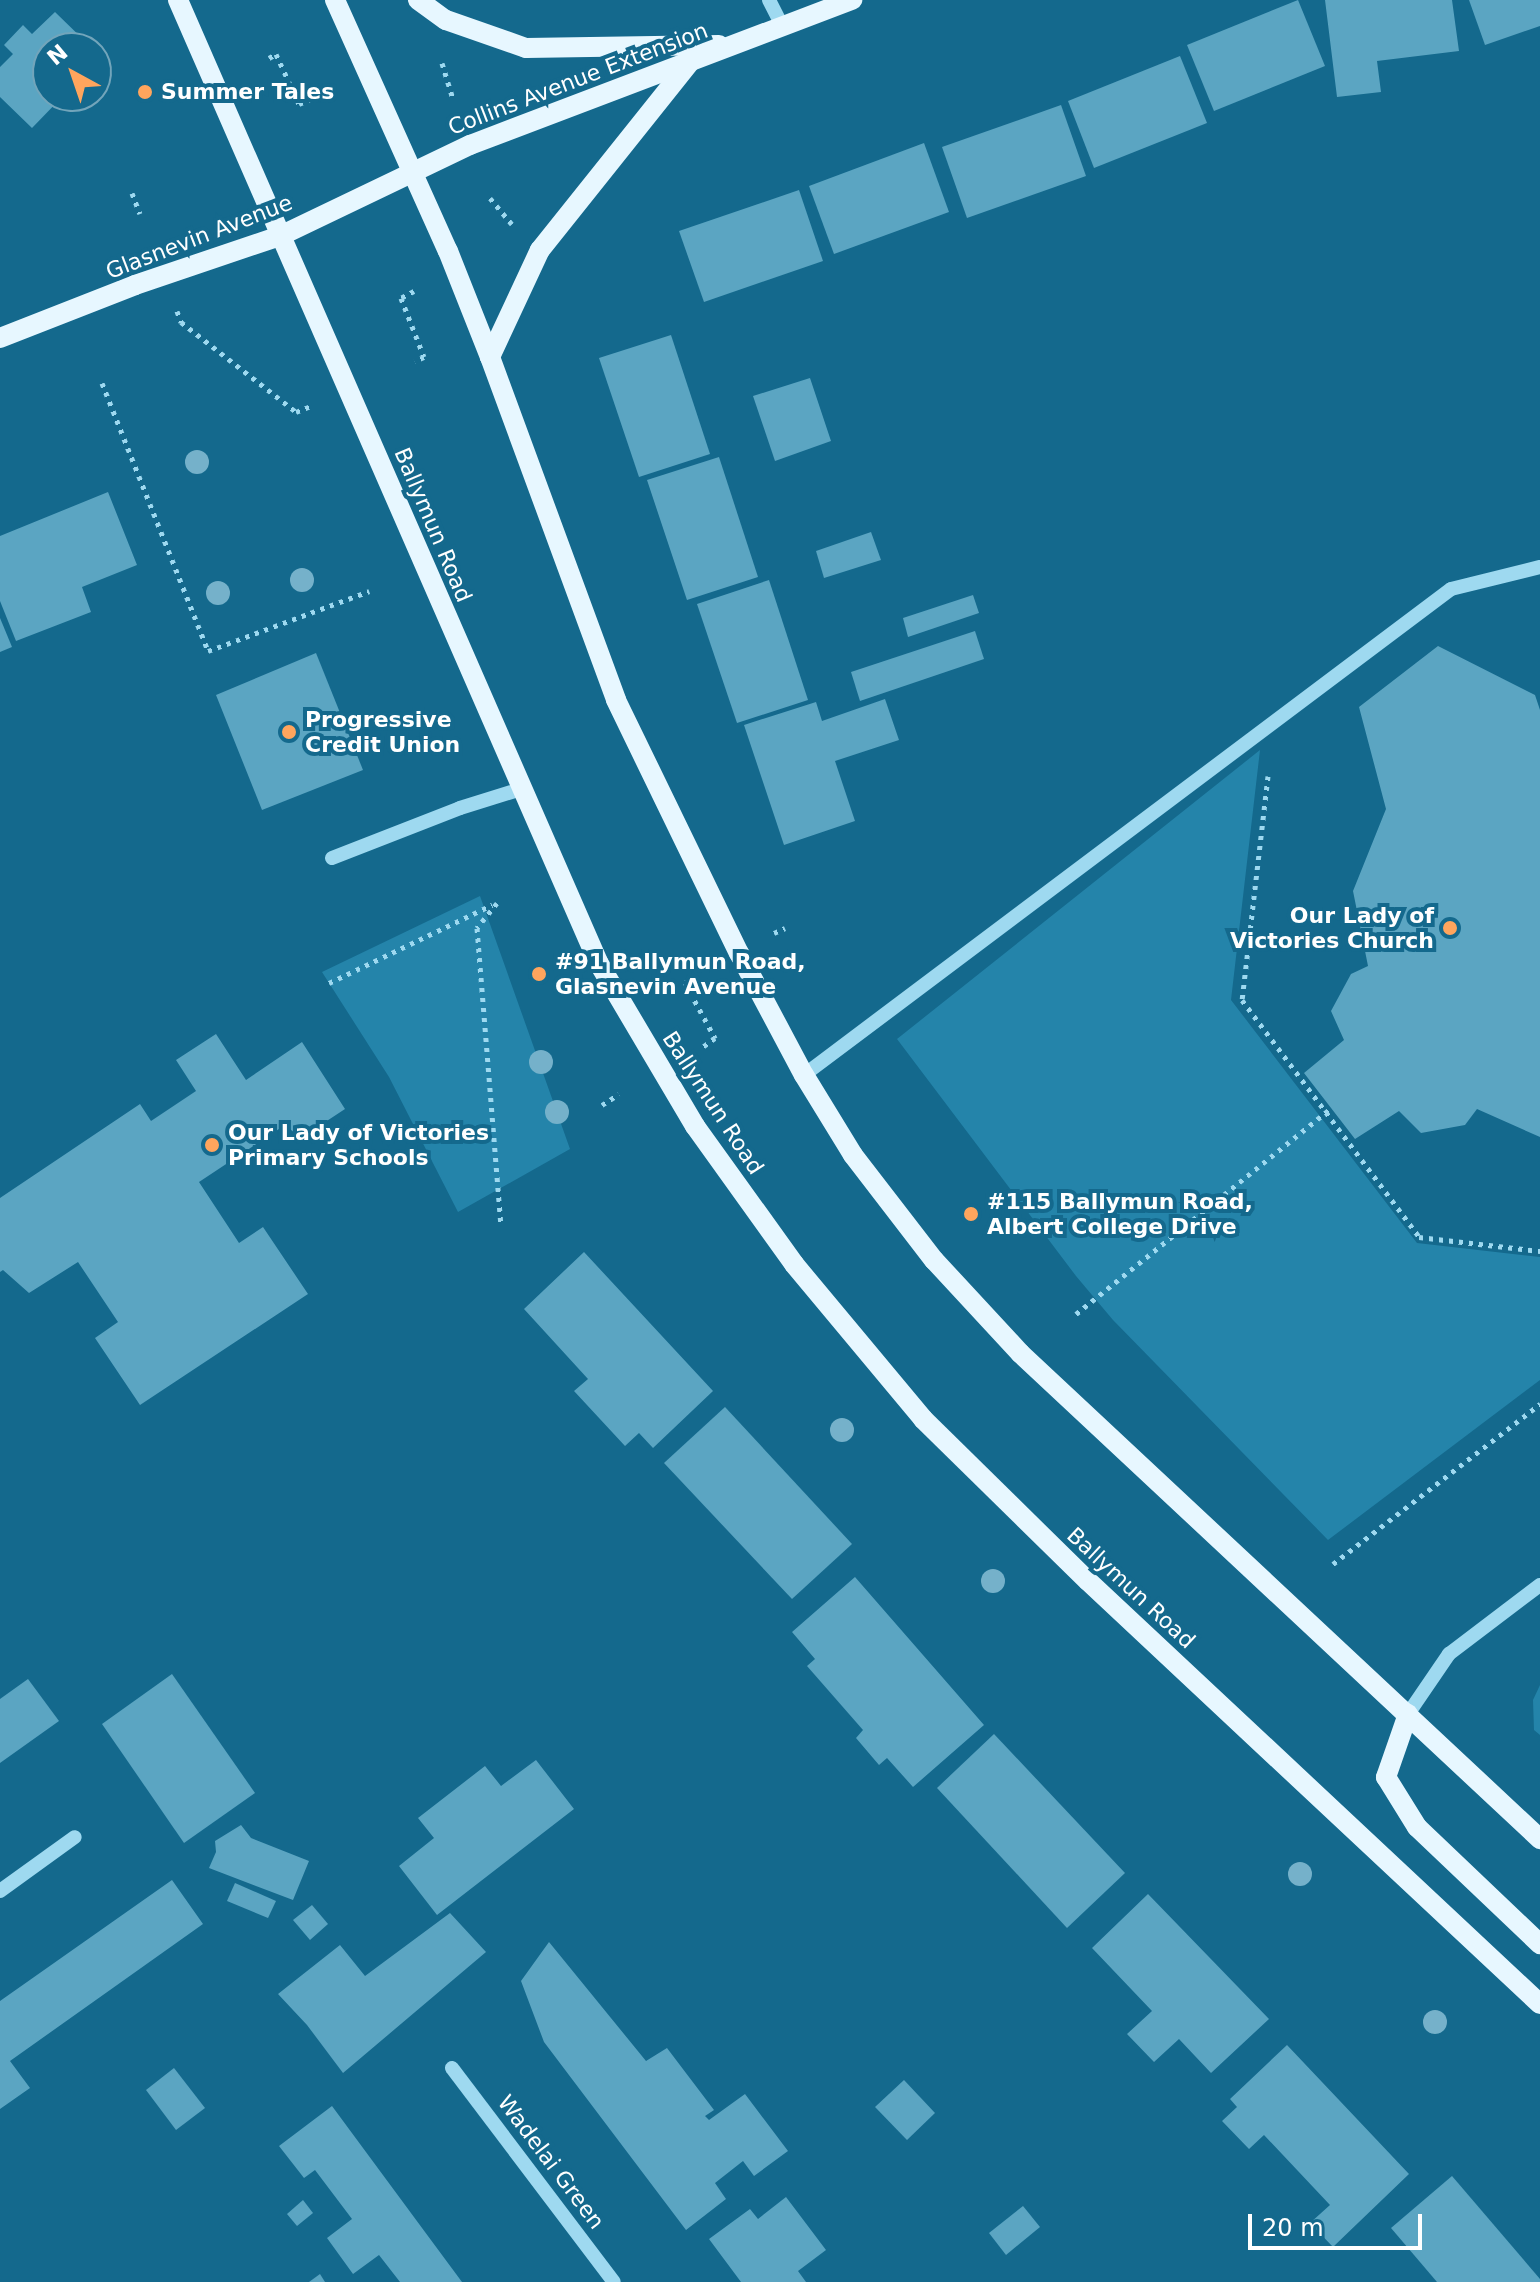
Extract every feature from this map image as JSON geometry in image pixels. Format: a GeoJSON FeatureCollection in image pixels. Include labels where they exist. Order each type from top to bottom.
{"type":"FeatureCollection","features":[{"type":"Feature","properties":{"kind":"main road","name":"Ballymun Road"},"geometry":{"type":"LineString","coordinates":[[178,0],[598,962],[695,1126],[794,1264],[913,1408],[1088,1581],[1540,2004]]}},
{"type":"Feature","properties":{"kind":"main road"},"geometry":{"type":"LineString","coordinates":[[335,0],[490,357],[616,700],[739,953],[804,1075],[853,1155],[934,1260],[1020,1353],[1540,1839]]}},
{"type":"Feature","properties":{"kind":"main road"},"geometry":{"type":"LineString","coordinates":[[418,0],[446,20],[526,48],[731,45]]}},
{"type":"Feature","properties":{"kind":"main road","name":"Collins Avenue Extension"},"geometry":{"type":"LineString","coordinates":[[412,172],[470,145],[852,0]]}},
{"type":"Feature","properties":{"kind":"main road"},"geometry":{"type":"LineString","coordinates":[[490,357],[540,250],[691,61]]}},
{"type":"Feature","properties":{"kind":"main road","name":"Glasnevin Avenue"},"geometry":{"type":"LineString","coordinates":[[0,338],[135,285],[280,236],[412,172]]}},
{"type":"Feature","properties":{"kind":"main road"},"geometry":{"type":"LineString","coordinates":[[1408,1714],[1386,1777],[1417,1827],[1540,1944]]}},
{"type":"Feature","properties":{"kind":"street"},"geometry":{"type":"LineString","coordinates":[[769,0],[782,26]]}},
{"type":"Feature","properties":{"kind":"street"},"geometry":{"type":"LineString","coordinates":[[804,1075],[1451,589],[1540,567]]}},
{"type":"Feature","properties":{"kind":"street"},"geometry":{"type":"LineString","coordinates":[[332,858],[460,808],[521,789]]}},
{"type":"Feature","properties":{"kind":"street"},"geometry":{"type":"LineString","coordinates":[[1408,1714],[1449,1654],[1540,1585]]}},
{"type":"Feature","properties":{"kind":"street"},"geometry":{"type":"LineString","coordinates":[[0,1891],[75,1837]]}},
{"type":"Feature","properties":{"kind":"street","name":"Wadelai Green"},"geometry":{"type":"LineString","coordinates":[[452,2068],[614,2282]]}},
{"type":"Feature","properties":{"kind":"path"},"geometry":{"type":"LineString","coordinates":[[269,58],[276,54],[299,104],[310,99]]}},
{"type":"Feature","properties":{"kind":"path"},"geometry":{"type":"LineString","coordinates":[[440,59],[453,100]]}},
{"type":"Feature","properties":{"kind":"path"},"geometry":{"type":"LineString","coordinates":[[132,193],[140,214]]}},
{"type":"Feature","properties":{"kind":"path"},"geometry":{"type":"LineString","coordinates":[[414,291],[401,298],[424,357],[415,361]]}},
{"type":"Feature","properties":{"kind":"path"},"geometry":{"type":"LineString","coordinates":[[181,322],[296,412],[315,404]]}},
{"type":"Feature","properties":{"kind":"path"},"geometry":{"type":"LineString","coordinates":[[102,383],[208,651],[369,591]]}},
{"type":"Feature","properties":{"kind":"path"},"geometry":{"type":"LineString","coordinates":[[1265,727],[1272,738],[1242,1000],[1328,1110],[1419,1237],[1540,1251]]}},
{"type":"Feature","properties":{"kind":"path"},"geometry":{"type":"LineString","coordinates":[[329,983],[497,903],[477,928],[501,1225]]}},
{"type":"Feature","properties":{"kind":"path"},"geometry":{"type":"LineString","coordinates":[[774,933],[785,928]]}},
{"type":"Feature","properties":{"kind":"path"},"geometry":{"type":"LineString","coordinates":[[698,976],[685,983],[715,1038],[701,1048]]}},
{"type":"Feature","properties":{"kind":"path"},"geometry":{"type":"LineString","coordinates":[[602,1105],[619,1094]]}},
{"type":"Feature","properties":{"kind":"path"},"geometry":{"type":"LineString","coordinates":[[1076,1314],[1328,1110]]}},
{"type":"Feature","properties":{"kind":"path"},"geometry":{"type":"LineString","coordinates":[[1333,1564],[1540,1404]]}},
{"type":"Feature","properties":{"kind":"shaded area"},"geometry":{"type":"Polygon","coordinates":[[[1260,750],[1231,1000],[1417,1243],[1540,1257],[1540,1380],[1328,1540],[1113,1320],[1076,1276],[897,1039],[1260,750]]]}},
{"type":"Feature","properties":{"kind":"shaded area"},"geometry":{"type":"Polygon","coordinates":[[[480,896],[570,1149],[458,1212],[389,1077],[322,972],[480,896]]]}},
{"type":"Feature","properties":{"kind":"shaded area"},"geometry":{"type":"Polygon","coordinates":[[[1540,1685],[1540,1735],[1534,1730],[1533,1700],[1540,1685]]]}},
{"type":"Feature","properties":{"kind":"building"},"geometry":{"type":"Polygon","coordinates":[[[1298,0],[1325,66],[1214,111],[1187,45],[1298,0]]]}},
{"type":"Feature","properties":{"kind":"building"},"geometry":{"type":"Polygon","coordinates":[[[1325,0],[1452,0],[1459,51],[1377,61],[1381,92],[1337,97],[1325,0]]]}},
{"type":"Feature","properties":{"kind":"building"},"geometry":{"type":"Polygon","coordinates":[[[1469,0],[1540,0],[1540,26],[1485,45],[1469,0]]]}},
{"type":"Feature","properties":{"kind":"building"},"geometry":{"type":"Polygon","coordinates":[[[55,12],[76,32],[34,32],[55,12]]]}},
{"type":"Feature","properties":{"kind":"building"},"geometry":{"type":"Polygon","coordinates":[[[23,25],[32,34],[32,112],[48,112],[32,128],[0,97],[0,67],[13,54],[4,45],[23,25]]]}},
{"type":"Feature","properties":{"kind":"building"},"geometry":{"type":"Polygon","coordinates":[[[1180,56],[1207,123],[1094,168],[1068,101],[1180,56]]]}},
{"type":"Feature","properties":{"kind":"building"},"geometry":{"type":"Polygon","coordinates":[[[1061,105],[1086,176],[967,218],[942,147],[1061,105]]]}},
{"type":"Feature","properties":{"kind":"building"},"geometry":{"type":"Polygon","coordinates":[[[924,143],[949,212],[834,254],[809,186],[924,143]]]}},
{"type":"Feature","properties":{"kind":"building"},"geometry":{"type":"Polygon","coordinates":[[[799,190],[823,261],[704,302],[679,231],[799,190]]]}},
{"type":"Feature","properties":{"kind":"building"},"geometry":{"type":"Polygon","coordinates":[[[671,335],[710,454],[639,477],[599,358],[671,335]]]}},
{"type":"Feature","properties":{"kind":"building"},"geometry":{"type":"Polygon","coordinates":[[[810,378],[831,441],[775,461],[753,396],[810,378]]]}},
{"type":"Feature","properties":{"kind":"building"},"geometry":{"type":"Polygon","coordinates":[[[719,457],[758,577],[687,600],[647,480],[719,457]]]}},
{"type":"Feature","properties":{"kind":"building"},"geometry":{"type":"Polygon","coordinates":[[[108,492],[137,565],[82,587],[91,612],[16,641],[0,601],[0,536],[108,492]]]}},
{"type":"Feature","properties":{"kind":"building"},"geometry":{"type":"Polygon","coordinates":[[[871,532],[881,560],[824,578],[816,551],[871,532]]]}},
{"type":"Feature","properties":{"kind":"building"},"geometry":{"type":"Polygon","coordinates":[[[769,580],[808,700],[737,723],[697,604],[769,580]]]}},
{"type":"Feature","properties":{"kind":"building"},"geometry":{"type":"Polygon","coordinates":[[[973,595],[979,613],[908,637],[903,618],[973,595]]]}},
{"type":"Feature","properties":{"kind":"building"},"geometry":{"type":"Polygon","coordinates":[[[0,618],[12,647],[0,652],[0,618]]]}},
{"type":"Feature","properties":{"kind":"building"},"geometry":{"type":"Polygon","coordinates":[[[975,631],[984,659],[860,701],[851,672],[975,631]]]}},
{"type":"Feature","properties":{"kind":"building","name":"Our Lady of Victories Church"},"geometry":{"type":"Polygon","coordinates":[[[1438,646],[1535,695],[1540,710],[1540,1137],[1477,1109],[1465,1125],[1421,1133],[1399,1111],[1355,1139],[1304,1073],[1344,1040],[1331,1011],[1351,974],[1368,966],[1353,891],[1386,809],[1359,707],[1438,646]]]}},
{"type":"Feature","properties":{"kind":"building","name":"Progressive Credit Union"},"geometry":{"type":"Polygon","coordinates":[[[316,653],[363,770],[262,810],[216,695],[316,653]]]}},
{"type":"Feature","properties":{"kind":"building"},"geometry":{"type":"Polygon","coordinates":[[[885,699],[899,740],[835,761],[855,821],[784,845],[744,725],[816,702],[822,721],[885,699]]]}},
{"type":"Feature","properties":{"kind":"building"},"geometry":{"type":"Polygon","coordinates":[[[216,1034],[246,1080],[302,1042],[345,1109],[301,1138],[285,1125],[199,1182],[239,1243],[263,1227],[308,1294],[140,1405],[95,1338],[118,1322],[78,1262],[29,1293],[3,1270],[0,1272],[0,1198],[140,1104],[151,1121],[196,1091],[176,1060],[216,1034]]]}},
{"type":"Feature","properties":{"kind":"building"},"geometry":{"type":"Polygon","coordinates":[[[584,1252],[713,1391],[653,1448],[639,1433],[625,1446],[574,1391],[588,1379],[524,1309],[584,1252]]]}},
{"type":"Feature","properties":{"kind":"building"},"geometry":{"type":"Polygon","coordinates":[[[725,1407],[852,1544],[792,1599],[664,1463],[725,1407]]]}},
{"type":"Feature","properties":{"kind":"building"},"geometry":{"type":"Polygon","coordinates":[[[855,1577],[984,1725],[913,1787],[887,1758],[879,1765],[856,1738],[863,1730],[807,1666],[815,1659],[792,1632],[855,1577]]]}},
{"type":"Feature","properties":{"kind":"building"},"geometry":{"type":"Polygon","coordinates":[[[172,1674],[255,1793],[184,1843],[102,1724],[172,1674]]]}},
{"type":"Feature","properties":{"kind":"building"},"geometry":{"type":"Polygon","coordinates":[[[28,1679],[59,1721],[0,1763],[0,1699],[28,1679]]]}},
{"type":"Feature","properties":{"kind":"building"},"geometry":{"type":"Polygon","coordinates":[[[994,1734],[1125,1873],[1067,1928],[937,1788],[994,1734]]]}},
{"type":"Feature","properties":{"kind":"building"},"geometry":{"type":"Polygon","coordinates":[[[536,1760],[574,1809],[437,1915],[399,1866],[434,1838],[418,1818],[485,1766],[501,1786],[536,1760]]]}},
{"type":"Feature","properties":{"kind":"building"},"geometry":{"type":"Polygon","coordinates":[[[241,1825],[251,1838],[309,1861],[293,1900],[209,1868],[216,1852],[215,1841],[241,1825]]]}},
{"type":"Feature","properties":{"kind":"building"},"geometry":{"type":"Polygon","coordinates":[[[172,1880],[203,1924],[10,2061],[30,2088],[0,2109],[0,2001],[172,1880]]]}},
{"type":"Feature","properties":{"kind":"building"},"geometry":{"type":"Polygon","coordinates":[[[235,1883],[276,1901],[268,1918],[227,1901],[235,1883]]]}},
{"type":"Feature","properties":{"kind":"building"},"geometry":{"type":"Polygon","coordinates":[[[1148,1894],[1269,2019],[1211,2073],[1179,2039],[1154,2062],[1127,2034],[1152,2011],[1092,1948],[1148,1894]]]}},
{"type":"Feature","properties":{"kind":"building"},"geometry":{"type":"Polygon","coordinates":[[[312,1905],[328,1924],[310,1940],[293,1920],[312,1905]]]}},
{"type":"Feature","properties":{"kind":"building"},"geometry":{"type":"Polygon","coordinates":[[[450,1913],[486,1952],[343,2073],[307,2025],[278,1994],[340,1945],[365,1976],[450,1913]]]}},
{"type":"Feature","properties":{"kind":"building"},"geometry":{"type":"Polygon","coordinates":[[[549,1942],[646,2061],[667,2048],[714,2110],[705,2116],[709,2120],[745,2094],[788,2151],[754,2176],[743,2161],[715,2183],[726,2199],[686,2230],[544,2042],[521,1981],[549,1942]]]}},
{"type":"Feature","properties":{"kind":"building"},"geometry":{"type":"Polygon","coordinates":[[[1287,2045],[1409,2174],[1333,2247],[1310,2223],[1330,2205],[1264,2135],[1249,2149],[1222,2121],[1237,2107],[1230,2099],[1287,2045]]]}},
{"type":"Feature","properties":{"kind":"building"},"geometry":{"type":"Polygon","coordinates":[[[174,2068],[205,2108],[176,2130],[146,2090],[174,2068]]]}},
{"type":"Feature","properties":{"kind":"building"},"geometry":{"type":"Polygon","coordinates":[[[904,2080],[935,2113],[907,2140],[875,2107],[904,2080]]]}},
{"type":"Feature","properties":{"kind":"building"},"geometry":{"type":"Polygon","coordinates":[[[332,2106],[462,2282],[400,2282],[379,2255],[353,2274],[327,2238],[352,2219],[315,2170],[304,2178],[279,2146],[332,2106]]]}},
{"type":"Feature","properties":{"kind":"building"},"geometry":{"type":"Polygon","coordinates":[[[1452,2176],[1540,2282],[1437,2282],[1391,2228],[1452,2176]]]}},
{"type":"Feature","properties":{"kind":"building"},"geometry":{"type":"Polygon","coordinates":[[[786,2197],[826,2250],[798,2271],[806,2282],[741,2282],[709,2239],[750,2209],[758,2219],[786,2197]]]}},
{"type":"Feature","properties":{"kind":"building"},"geometry":{"type":"Polygon","coordinates":[[[303,2200],[313,2213],[297,2226],[287,2214],[303,2200]]]}},
{"type":"Feature","properties":{"kind":"building"},"geometry":{"type":"Polygon","coordinates":[[[1023,2206],[1040,2227],[1006,2255],[989,2233],[1023,2206]]]}},
{"type":"Feature","properties":{"kind":"building"},"geometry":{"type":"Polygon","coordinates":[[[320,2274],[325,2282],[309,2282],[320,2274]]]}},
{"type":"Feature","properties":{"kind":"place","name":"Summer Tales"},"geometry":{"type":"Point","coordinates":[145,92]}},
{"type":"Feature","properties":{"kind":"place","name":"Progressive Credit Union"},"geometry":{"type":"Point","coordinates":[289,732]}},
{"type":"Feature","properties":{"kind":"place","name":"Our Lady of Victories Church"},"geometry":{"type":"Point","coordinates":[1450,928]}},
{"type":"Feature","properties":{"kind":"place","name":"#91 Ballymun Road, Glasnevin Avenue"},"geometry":{"type":"Point","coordinates":[539,974]}},
{"type":"Feature","properties":{"kind":"place","name":"Our Lady of Victories Primary Schools"},"geometry":{"type":"Point","coordinates":[212,1145]}},
{"type":"Feature","properties":{"kind":"place","name":"#115 Ballymun Road, Albert College Drive"},"geometry":{"type":"Point","coordinates":[971,1214]}}]}
